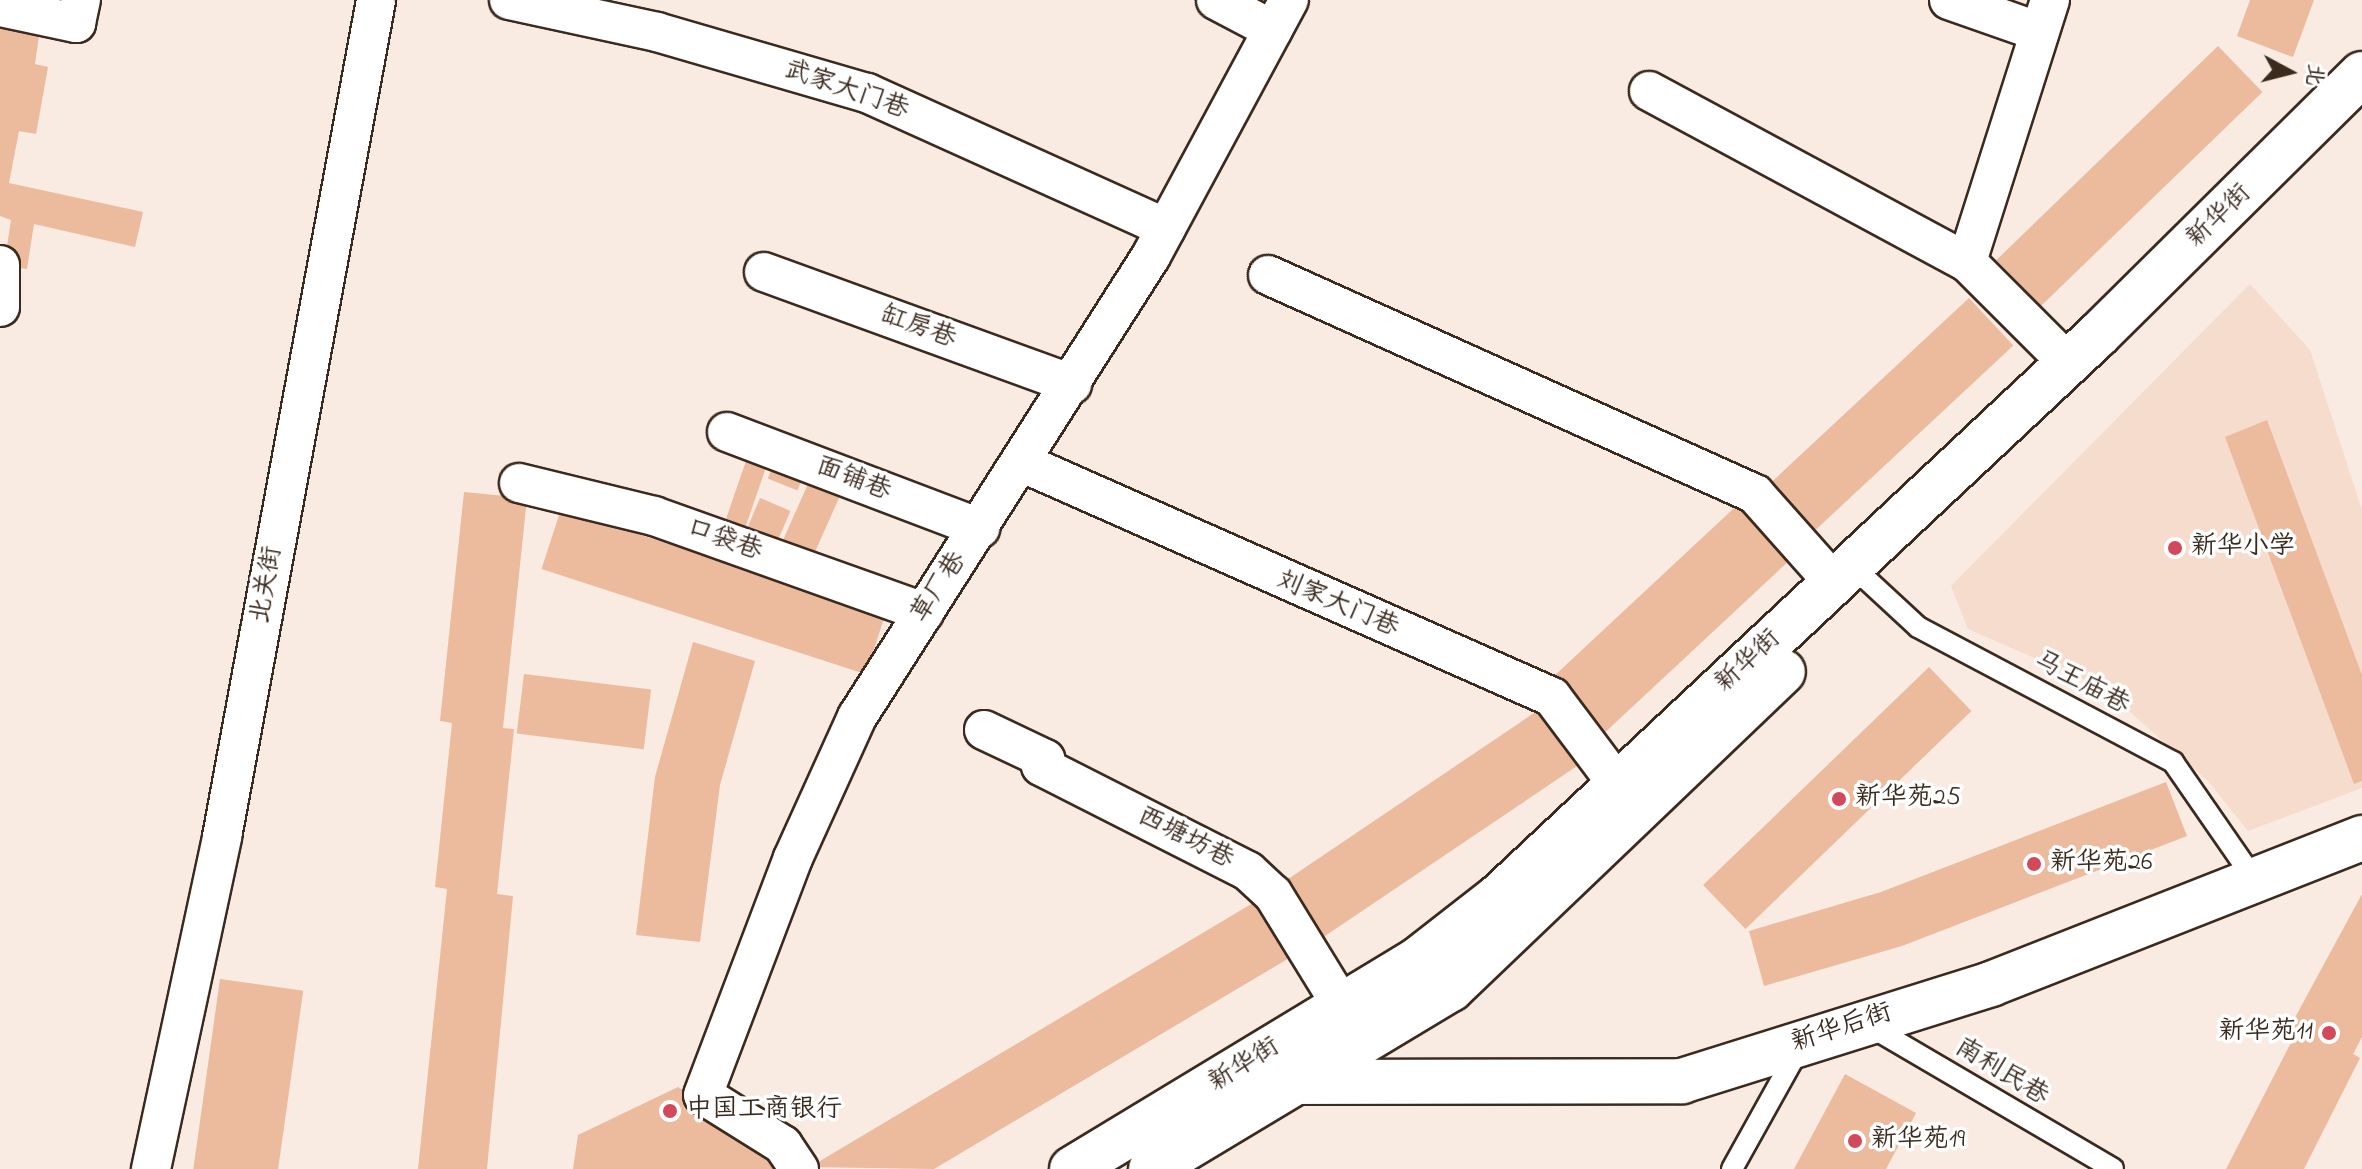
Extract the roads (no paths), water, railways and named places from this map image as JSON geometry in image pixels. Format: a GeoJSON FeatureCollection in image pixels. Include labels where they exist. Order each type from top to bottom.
{"type":"FeatureCollection","features":[{"type":"Feature","properties":{"kind":"main road","name":"新华街"},"geometry":{"type":"LineString","coordinates":[[1151,1169],[1451,989],[1852,579],[2362,74]]}},
{"type":"Feature","properties":{"kind":"main road","name":"新华街"},"geometry":{"type":"LineString","coordinates":[[1072,1169],[1417,960],[1498,897],[1618,785],[2362,120]]}},
{"type":"Feature","properties":{"kind":"main road","name":"新华后街"},"geometry":{"type":"LineString","coordinates":[[1296,1082],[1682,1081],[1862,1021],[1991,984],[2362,838]]}},
{"type":"Feature","properties":{"kind":"street","name":"北关街"},"geometry":{"type":"LineString","coordinates":[[151,1169],[222,837],[376,0]]}},
{"type":"Feature","properties":{"kind":"street","name":"武家大门巷"},"geometry":{"type":"LineString","coordinates":[[509,0],[567,6],[867,93],[1166,228]]}},
{"type":"Feature","properties":{"kind":"street"},"geometry":{"type":"LineString","coordinates":[[1216,0],[1281,15]]}},
{"type":"Feature","properties":{"kind":"street"},"geometry":{"type":"LineString","coordinates":[[1949,0],[2045,16],[1967,262]]}},
{"type":"Feature","properties":{"kind":"street"},"geometry":{"type":"LineString","coordinates":[[0,7],[79,12]]}},
{"type":"Feature","properties":{"kind":"street","name":"草厂巷"},"geometry":{"type":"LineString","coordinates":[[799,1169],[783,1145],[703,1095],[793,858],[857,717],[1072,384],[1166,228],[1281,15]]}},
{"type":"Feature","properties":{"kind":"street"},"geometry":{"type":"LineString","coordinates":[[1649,91],[1967,262],[2068,363]]}},
{"type":"Feature","properties":{"kind":"street","name":"缸房巷"},"geometry":{"type":"LineString","coordinates":[[764,272],[1072,384]]}},
{"type":"Feature","properties":{"kind":"street"},"geometry":{"type":"LineString","coordinates":[[1268,275],[1755,494],[1852,579]]}},
{"type":"Feature","properties":{"kind":"street","name":"面铺巷"},"geometry":{"type":"LineString","coordinates":[[727,432],[980,528]]}},
{"type":"Feature","properties":{"kind":"street","name":"刘家大门巷"},"geometry":{"type":"LineString","coordinates":[[1023,463],[1552,697],[1618,785]]}},
{"type":"Feature","properties":{"kind":"street","name":"口袋巷"},"geometry":{"type":"LineString","coordinates":[[519,483],[654,516],[924,612]]}},
{"type":"Feature","properties":{"kind":"street","name":"西塘坊巷"},"geometry":{"type":"LineString","coordinates":[[984,730],[1045,759],[1041,766],[1248,871],[1273,894],[1342,1006]]}},
{"type":"Feature","properties":{"kind":"lane","name":"马王庙巷"},"geometry":{"type":"LineString","coordinates":[[1852,579],[1918,627],[2173,762],[2254,879]]}},
{"type":"Feature","properties":{"kind":"lane","name":"南利民巷"},"geometry":{"type":"LineString","coordinates":[[1862,1021],[2113,1169]]}},
{"type":"Feature","properties":{"kind":"lane"},"geometry":{"type":"LineString","coordinates":[[1732,1169],[1803,1042]]}},
{"type":"Feature","properties":{"kind":"place","name":"新华小学"},"geometry":{"type":"Point","coordinates":[2175,548]}},
{"type":"Feature","properties":{"kind":"place","name":"新华苑25"},"geometry":{"type":"Point","coordinates":[1839,799]}},
{"type":"Feature","properties":{"kind":"place","name":"新华苑26"},"geometry":{"type":"Point","coordinates":[2034,864]}},
{"type":"Feature","properties":{"kind":"place","name":"新华苑11"},"geometry":{"type":"Point","coordinates":[2329,1033]}},
{"type":"Feature","properties":{"kind":"place","name":"中国工商银行"},"geometry":{"type":"Point","coordinates":[670,1111]}},
{"type":"Feature","properties":{"kind":"place","name":"新华苑19"},"geometry":{"type":"Point","coordinates":[1855,1141]}}]}
